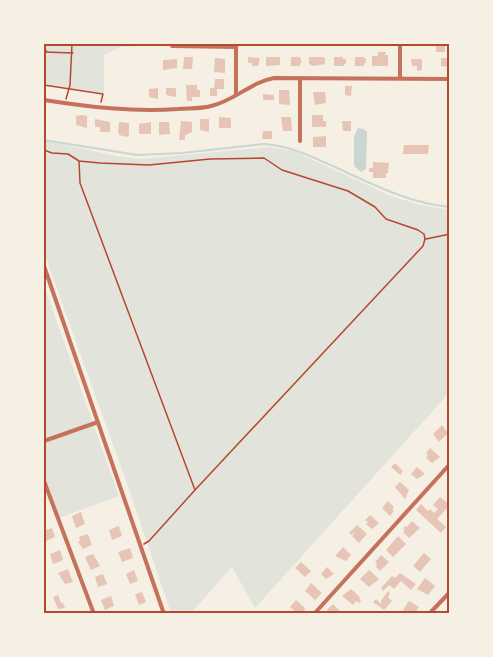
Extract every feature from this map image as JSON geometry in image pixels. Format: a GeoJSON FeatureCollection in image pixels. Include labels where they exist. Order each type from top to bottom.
{"type":"FeatureCollection","features":[{"type":"Feature","properties":{"kind":"street"},"geometry":{"type":"LineString","coordinates":[[400,44],[400,78]]}},
{"type":"Feature","properties":{"kind":"street"},"geometry":{"type":"LineString","coordinates":[[172,46],[236,45],[236,95]]}},
{"type":"Feature","properties":{"kind":"street"},"geometry":{"type":"LineString","coordinates":[[300,78],[300,141]]}},
{"type":"Feature","properties":{"kind":"street"},"geometry":{"type":"LineString","coordinates":[[44,100],[100,108],[137,110],[207,107],[267,80],[300,78],[450,79]]}},
{"type":"Feature","properties":{"kind":"street"},"geometry":{"type":"LineString","coordinates":[[44,266],[164,614]]}},
{"type":"Feature","properties":{"kind":"street"},"geometry":{"type":"LineString","coordinates":[[44,441],[98,422]]}},
{"type":"Feature","properties":{"kind":"street"},"geometry":{"type":"LineString","coordinates":[[314,614],[450,464]]}},
{"type":"Feature","properties":{"kind":"street"},"geometry":{"type":"LineString","coordinates":[[44,481],[94,614]]}},
{"type":"Feature","properties":{"kind":"street"},"geometry":{"type":"LineString","coordinates":[[429,614],[450,592]]}},
{"type":"Feature","properties":{"kind":"path"},"geometry":{"type":"LineString","coordinates":[[44,44],[45,52],[73,53]]}},
{"type":"Feature","properties":{"kind":"path"},"geometry":{"type":"LineString","coordinates":[[65,103],[69,89],[72,44]]}},
{"type":"Feature","properties":{"kind":"path"},"geometry":{"type":"LineString","coordinates":[[44,59],[44,68]]}},
{"type":"Feature","properties":{"kind":"path"},"geometry":{"type":"LineString","coordinates":[[44,86],[103,94],[100,108]]}},
{"type":"Feature","properties":{"kind":"path"},"geometry":{"type":"LineString","coordinates":[[44,150],[68,154],[80,161],[149,165],[210,159],[264,158],[282,170],[348,191],[375,207],[386,219],[424,234],[423,246],[149,541],[141,546]]}},
{"type":"Feature","properties":{"kind":"path"},"geometry":{"type":"LineString","coordinates":[[80,161],[80,183],[195,490]]}},
{"type":"Feature","properties":{"kind":"path"},"geometry":{"type":"LineString","coordinates":[[425,239],[450,234]]}},
{"type":"Feature","properties":{"kind":"shaded area"},"geometry":{"type":"Polygon","coordinates":[[[44,44],[140,44],[140,46],[121,47],[104,55],[104,93],[44,84],[44,44]]]}},
{"type":"Feature","properties":{"kind":"shaded area"},"geometry":{"type":"Polygon","coordinates":[[[358,128],[367,132],[366,169],[361,172],[354,164],[354,137],[358,128]]]}},
{"type":"Feature","properties":{"kind":"shaded area"},"geometry":{"type":"Polygon","coordinates":[[[44,140],[116,156],[141,159],[270,147],[294,151],[391,196],[449,210],[449,393],[255,608],[232,567],[191,613],[171,613],[44,253],[44,140]]]}},
{"type":"Feature","properties":{"kind":"shaded area"},"geometry":{"type":"Polygon","coordinates":[[[44,286],[119,496],[59,518],[44,481],[44,286]]]}},
{"type":"Feature","properties":{"kind":"building"},"geometry":{"type":"Polygon","coordinates":[[[436,44],[445,44],[445,52],[436,52],[436,44]]]}},
{"type":"Feature","properties":{"kind":"building"},"geometry":{"type":"Polygon","coordinates":[[[378,52],[386,52],[388,66],[372,66],[372,56],[378,56],[378,52]]]}},
{"type":"Feature","properties":{"kind":"building"},"geometry":{"type":"Polygon","coordinates":[[[447,55],[450,55],[449,67],[441,66],[441,58],[447,58],[447,55]]]}},
{"type":"Feature","properties":{"kind":"building"},"geometry":{"type":"Polygon","coordinates":[[[184,57],[193,57],[192,69],[183,69],[184,57]]]}},
{"type":"Feature","properties":{"kind":"building"},"geometry":{"type":"Polygon","coordinates":[[[248,57],[260,58],[258,66],[248,63],[248,57]]]}},
{"type":"Feature","properties":{"kind":"building"},"geometry":{"type":"Polygon","coordinates":[[[266,57],[280,57],[280,65],[266,66],[266,57]]]}},
{"type":"Feature","properties":{"kind":"building"},"geometry":{"type":"Polygon","coordinates":[[[291,57],[300,57],[302,63],[300,66],[291,66],[291,57]]]}},
{"type":"Feature","properties":{"kind":"building"},"geometry":{"type":"Polygon","coordinates":[[[309,57],[323,57],[325,64],[313,66],[309,64],[309,57]]]}},
{"type":"Feature","properties":{"kind":"building"},"geometry":{"type":"Polygon","coordinates":[[[334,57],[343,57],[346,63],[343,66],[334,66],[334,57]]]}},
{"type":"Feature","properties":{"kind":"building"},"geometry":{"type":"Polygon","coordinates":[[[355,57],[366,59],[364,66],[355,66],[355,57]]]}},
{"type":"Feature","properties":{"kind":"building"},"geometry":{"type":"Polygon","coordinates":[[[215,58],[225,59],[225,73],[214,72],[215,58]]]}},
{"type":"Feature","properties":{"kind":"building"},"geometry":{"type":"Polygon","coordinates":[[[177,59],[177,68],[163,70],[163,60],[177,59]]]}},
{"type":"Feature","properties":{"kind":"building"},"geometry":{"type":"Polygon","coordinates":[[[411,59],[422,59],[422,70],[417,71],[417,66],[412,66],[411,59]]]}},
{"type":"Feature","properties":{"kind":"building"},"geometry":{"type":"Polygon","coordinates":[[[215,79],[224,79],[224,89],[217,89],[217,96],[210,96],[210,88],[214,88],[215,79]]]}},
{"type":"Feature","properties":{"kind":"building"},"geometry":{"type":"Polygon","coordinates":[[[186,85],[197,85],[200,97],[192,97],[192,101],[187,101],[186,85]]]}},
{"type":"Feature","properties":{"kind":"building"},"geometry":{"type":"Polygon","coordinates":[[[345,86],[352,86],[351,96],[345,95],[345,86]]]}},
{"type":"Feature","properties":{"kind":"building"},"geometry":{"type":"Polygon","coordinates":[[[158,88],[158,99],[149,97],[149,89],[158,88]]]}},
{"type":"Feature","properties":{"kind":"building"},"geometry":{"type":"Polygon","coordinates":[[[166,88],[176,88],[176,97],[166,95],[166,88]]]}},
{"type":"Feature","properties":{"kind":"building"},"geometry":{"type":"Polygon","coordinates":[[[279,90],[289,90],[290,105],[279,104],[279,90]]]}},
{"type":"Feature","properties":{"kind":"building"},"geometry":{"type":"Polygon","coordinates":[[[313,92],[325,92],[326,103],[315,105],[313,92]]]}},
{"type":"Feature","properties":{"kind":"building"},"geometry":{"type":"Polygon","coordinates":[[[263,94],[274,95],[274,100],[263,100],[263,94]]]}},
{"type":"Feature","properties":{"kind":"building"},"geometry":{"type":"Polygon","coordinates":[[[312,115],[323,115],[326,127],[312,127],[312,115]]]}},
{"type":"Feature","properties":{"kind":"building"},"geometry":{"type":"Polygon","coordinates":[[[76,116],[87,116],[87,128],[76,125],[76,116]]]}},
{"type":"Feature","properties":{"kind":"building"},"geometry":{"type":"Polygon","coordinates":[[[219,117],[231,118],[231,128],[219,128],[219,117]]]}},
{"type":"Feature","properties":{"kind":"building"},"geometry":{"type":"Polygon","coordinates":[[[281,117],[291,117],[292,131],[283,131],[281,117]]]}},
{"type":"Feature","properties":{"kind":"building"},"geometry":{"type":"Polygon","coordinates":[[[95,119],[110,122],[110,132],[100,132],[100,127],[95,127],[95,119]]]}},
{"type":"Feature","properties":{"kind":"building"},"geometry":{"type":"Polygon","coordinates":[[[200,119],[209,119],[209,132],[200,130],[200,119]]]}},
{"type":"Feature","properties":{"kind":"building"},"geometry":{"type":"Polygon","coordinates":[[[181,121],[192,122],[192,132],[185,135],[185,140],[179,140],[181,121]]]}},
{"type":"Feature","properties":{"kind":"building"},"geometry":{"type":"Polygon","coordinates":[[[342,121],[351,121],[351,131],[343,131],[342,121]]]}},
{"type":"Feature","properties":{"kind":"building"},"geometry":{"type":"Polygon","coordinates":[[[119,122],[129,123],[127,137],[119,135],[119,122]]]}},
{"type":"Feature","properties":{"kind":"building"},"geometry":{"type":"Polygon","coordinates":[[[151,122],[151,134],[139,134],[139,124],[151,122]]]}},
{"type":"Feature","properties":{"kind":"building"},"geometry":{"type":"Polygon","coordinates":[[[159,122],[169,122],[170,134],[159,135],[159,122]]]}},
{"type":"Feature","properties":{"kind":"building"},"geometry":{"type":"Polygon","coordinates":[[[263,131],[272,131],[272,139],[262,139],[263,131]]]}},
{"type":"Feature","properties":{"kind":"building"},"geometry":{"type":"Polygon","coordinates":[[[326,136],[326,147],[313,147],[313,137],[326,136]]]}},
{"type":"Feature","properties":{"kind":"building"},"geometry":{"type":"Polygon","coordinates":[[[404,145],[429,145],[428,154],[403,154],[404,145]]]}},
{"type":"Feature","properties":{"kind":"building"},"geometry":{"type":"Polygon","coordinates":[[[373,162],[389,163],[386,178],[373,178],[373,172],[369,172],[369,168],[373,168],[373,162]]]}},
{"type":"Feature","properties":{"kind":"building"},"geometry":{"type":"Polygon","coordinates":[[[442,425],[448,433],[439,442],[433,434],[442,425]]]}},
{"type":"Feature","properties":{"kind":"building"},"geometry":{"type":"Polygon","coordinates":[[[430,448],[440,457],[432,463],[426,458],[428,455],[426,453],[430,448]]]}},
{"type":"Feature","properties":{"kind":"building"},"geometry":{"type":"Polygon","coordinates":[[[395,463],[403,471],[400,475],[391,467],[395,463]]]}},
{"type":"Feature","properties":{"kind":"building"},"geometry":{"type":"Polygon","coordinates":[[[417,467],[425,474],[417,479],[411,474],[417,467]]]}},
{"type":"Feature","properties":{"kind":"building"},"geometry":{"type":"Polygon","coordinates":[[[400,482],[409,490],[405,499],[395,487],[400,482]]]}},
{"type":"Feature","properties":{"kind":"building"},"geometry":{"type":"Polygon","coordinates":[[[440,497],[450,505],[437,519],[446,527],[441,533],[416,510],[421,504],[434,513],[438,509],[433,505],[440,497]]]}},
{"type":"Feature","properties":{"kind":"building"},"geometry":{"type":"Polygon","coordinates":[[[388,501],[394,507],[390,516],[382,508],[388,501]]]}},
{"type":"Feature","properties":{"kind":"building"},"geometry":{"type":"Polygon","coordinates":[[[81,512],[85,524],[76,528],[72,516],[81,512]]]}},
{"type":"Feature","properties":{"kind":"building"},"geometry":{"type":"Polygon","coordinates":[[[370,515],[379,523],[372,529],[365,520],[370,515]]]}},
{"type":"Feature","properties":{"kind":"building"},"geometry":{"type":"Polygon","coordinates":[[[412,521],[420,528],[409,538],[403,532],[405,530],[403,528],[412,521]]]}},
{"type":"Feature","properties":{"kind":"building"},"geometry":{"type":"Polygon","coordinates":[[[357,525],[367,534],[359,543],[352,536],[356,532],[351,535],[349,533],[357,525]]]}},
{"type":"Feature","properties":{"kind":"building"},"geometry":{"type":"Polygon","coordinates":[[[119,526],[122,536],[112,540],[109,530],[119,526]]]}},
{"type":"Feature","properties":{"kind":"building"},"geometry":{"type":"Polygon","coordinates":[[[52,528],[55,537],[44,542],[44,531],[52,528]]]}},
{"type":"Feature","properties":{"kind":"building"},"geometry":{"type":"Polygon","coordinates":[[[88,534],[92,545],[83,549],[78,542],[79,537],[88,534]]]}},
{"type":"Feature","properties":{"kind":"building"},"geometry":{"type":"Polygon","coordinates":[[[398,536],[406,544],[393,557],[386,550],[398,536]]]}},
{"type":"Feature","properties":{"kind":"building"},"geometry":{"type":"Polygon","coordinates":[[[343,547],[351,555],[346,561],[335,556],[343,547]]]}},
{"type":"Feature","properties":{"kind":"building"},"geometry":{"type":"Polygon","coordinates":[[[130,548],[133,558],[122,562],[118,552],[130,548]]]}},
{"type":"Feature","properties":{"kind":"building"},"geometry":{"type":"Polygon","coordinates":[[[60,550],[63,560],[53,564],[50,554],[60,550]]]}},
{"type":"Feature","properties":{"kind":"building"},"geometry":{"type":"Polygon","coordinates":[[[424,553],[431,559],[420,572],[413,566],[424,553]]]}},
{"type":"Feature","properties":{"kind":"building"},"geometry":{"type":"Polygon","coordinates":[[[93,554],[100,566],[91,570],[85,557],[93,554]]]}},
{"type":"Feature","properties":{"kind":"building"},"geometry":{"type":"Polygon","coordinates":[[[381,555],[389,562],[380,571],[375,562],[381,555]]]}},
{"type":"Feature","properties":{"kind":"building"},"geometry":{"type":"Polygon","coordinates":[[[301,562],[311,571],[305,577],[295,568],[301,562]]]}},
{"type":"Feature","properties":{"kind":"building"},"geometry":{"type":"Polygon","coordinates":[[[327,567],[334,574],[326,579],[321,574],[327,567]]]}},
{"type":"Feature","properties":{"kind":"building"},"geometry":{"type":"Polygon","coordinates":[[[68,569],[73,582],[65,584],[58,573],[68,569]]]}},
{"type":"Feature","properties":{"kind":"building"},"geometry":{"type":"Polygon","coordinates":[[[134,570],[138,581],[130,584],[126,574],[134,570]]]}},
{"type":"Feature","properties":{"kind":"building"},"geometry":{"type":"Polygon","coordinates":[[[369,570],[379,579],[369,587],[360,579],[369,570]]]}},
{"type":"Feature","properties":{"kind":"building"},"geometry":{"type":"Polygon","coordinates":[[[400,573],[416,584],[411,590],[401,581],[394,589],[389,585],[383,591],[381,588],[392,576],[395,578],[400,573]]]}},
{"type":"Feature","properties":{"kind":"building"},"geometry":{"type":"Polygon","coordinates":[[[103,574],[107,584],[98,587],[95,577],[103,574]]]}},
{"type":"Feature","properties":{"kind":"building"},"geometry":{"type":"Polygon","coordinates":[[[425,578],[435,586],[428,595],[417,589],[425,578]]]}},
{"type":"Feature","properties":{"kind":"building"},"geometry":{"type":"Polygon","coordinates":[[[311,583],[322,593],[315,600],[305,591],[311,583]]]}},
{"type":"Feature","properties":{"kind":"building"},"geometry":{"type":"Polygon","coordinates":[[[351,589],[361,601],[359,603],[356,601],[353,605],[342,596],[351,589]]]}},
{"type":"Feature","properties":{"kind":"building"},"geometry":{"type":"Polygon","coordinates":[[[388,591],[390,594],[388,597],[392,601],[384,610],[373,602],[376,599],[381,604],[388,591]]]}},
{"type":"Feature","properties":{"kind":"building"},"geometry":{"type":"Polygon","coordinates":[[[142,592],[146,602],[139,605],[135,594],[142,592]]]}},
{"type":"Feature","properties":{"kind":"building"},"geometry":{"type":"Polygon","coordinates":[[[58,595],[65,608],[58,609],[53,597],[58,595]]]}},
{"type":"Feature","properties":{"kind":"building"},"geometry":{"type":"Polygon","coordinates":[[[111,596],[114,606],[105,610],[101,600],[111,596]]]}},
{"type":"Feature","properties":{"kind":"building"},"geometry":{"type":"Polygon","coordinates":[[[296,600],[305,608],[303,614],[298,614],[290,607],[296,600]]]}},
{"type":"Feature","properties":{"kind":"building"},"geometry":{"type":"Polygon","coordinates":[[[409,601],[419,607],[414,614],[403,610],[409,601]]]}},
{"type":"Feature","properties":{"kind":"building"},"geometry":{"type":"Polygon","coordinates":[[[333,604],[343,614],[331,614],[327,610],[333,604]]]}},
{"type":"Feature","properties":{"kind":"waterway"},"geometry":{"type":"LineString","coordinates":[[44,140],[137,155],[274,145],[309,155],[405,197],[450,207]]}}]}
